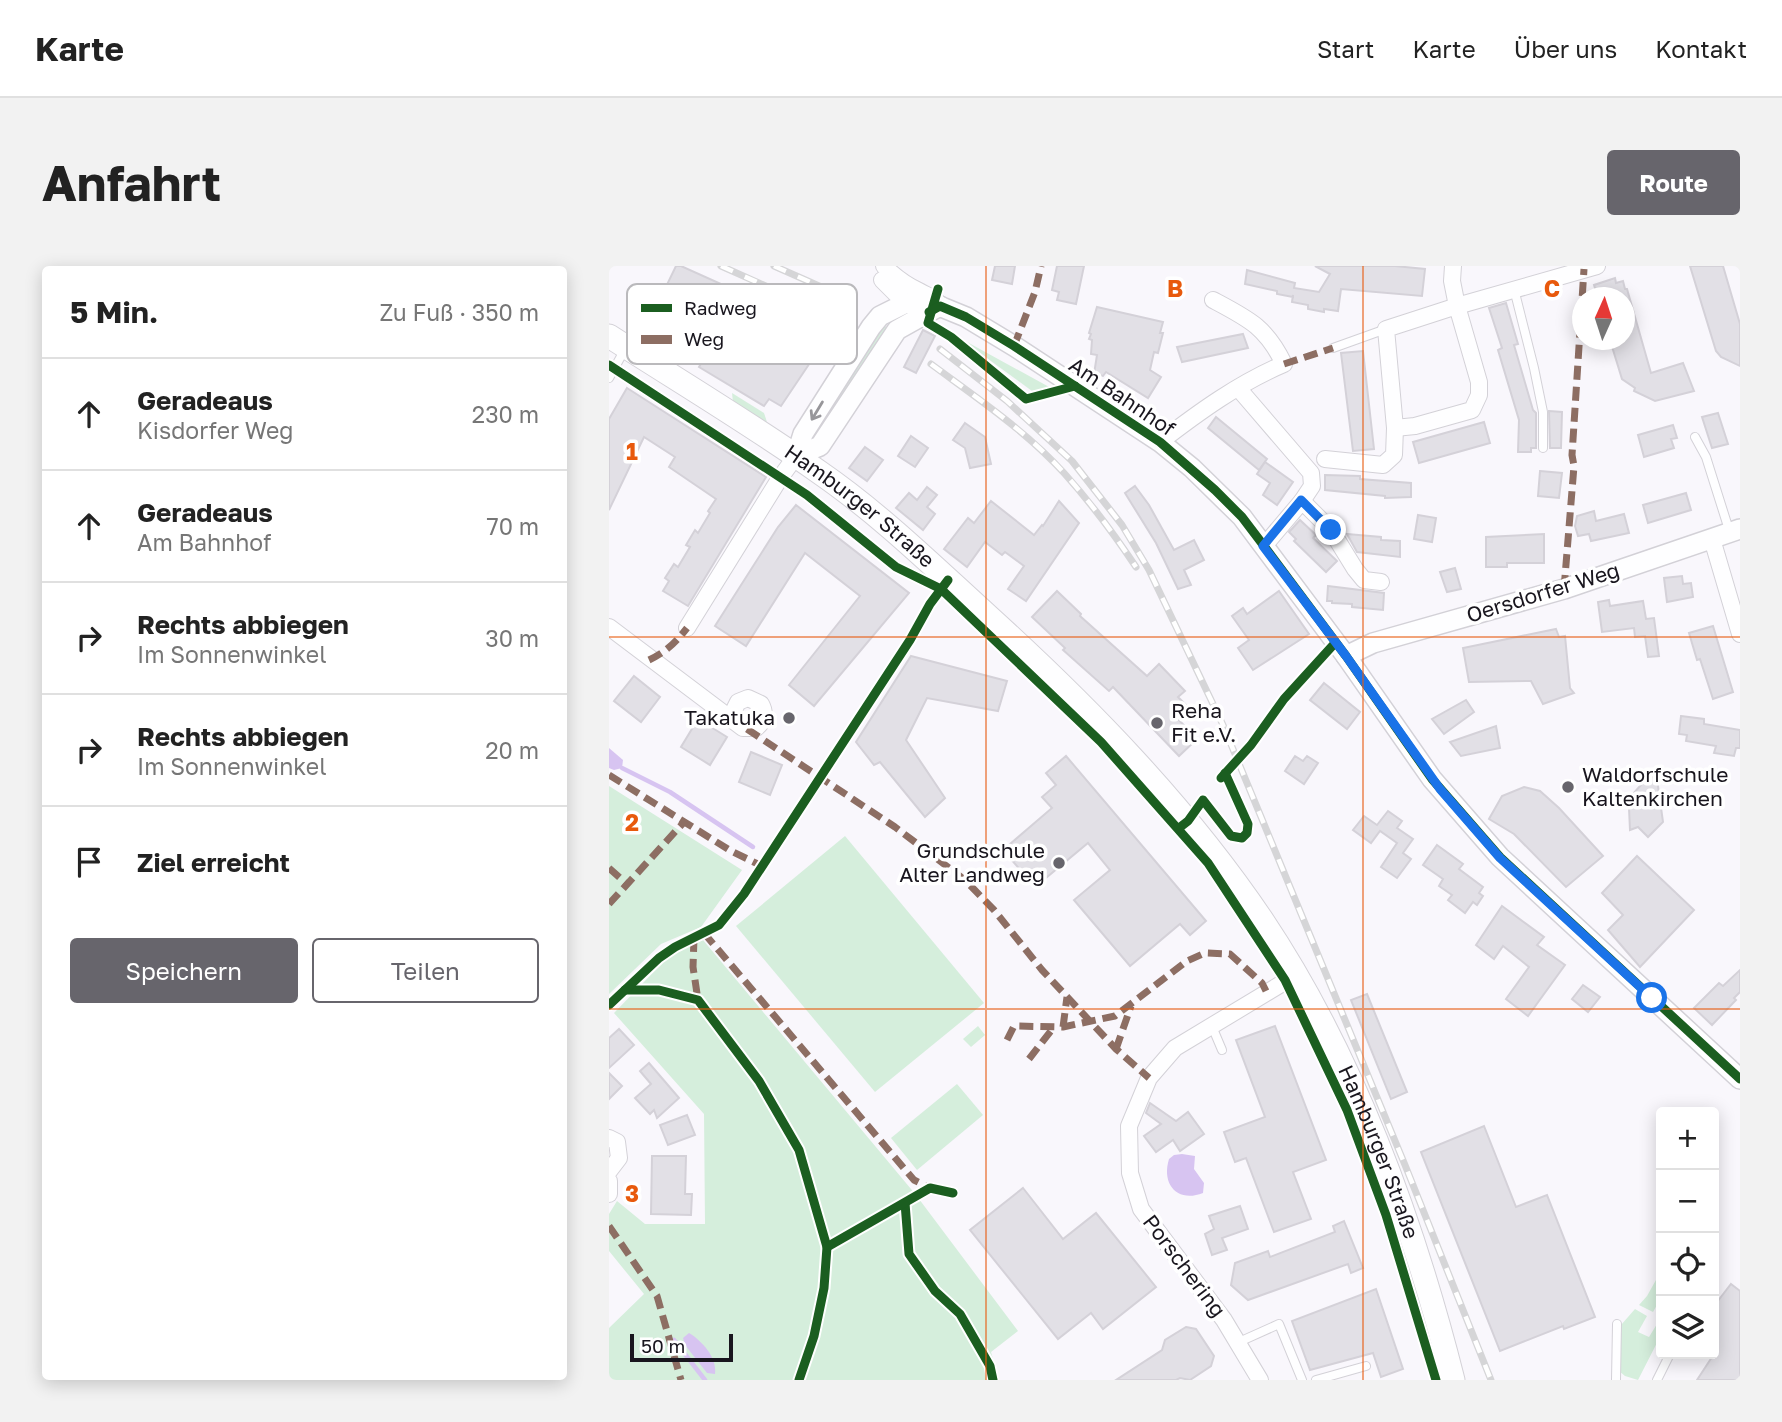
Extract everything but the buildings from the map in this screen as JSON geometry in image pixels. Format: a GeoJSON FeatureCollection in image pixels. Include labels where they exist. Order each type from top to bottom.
{"type":"FeatureCollection","features":[{"type":"Feature","properties":{"kind":"main road","name":"Hamburger Straße"},"geometry":{"type":"LineString","coordinates":[[653,364],[821,473],[917,552],[1038,662],[1123,747],[1188,821],[1262,920],[1296,975],[1356,1091],[1395,1193],[1453,1380]]}},
{"type":"Feature","properties":{"kind":"street"},"geometry":{"type":"LineString","coordinates":[[1395,428],[1415,426],[1472,410],[1479,395],[1479,382],[1457,306],[1453,266]]}},
{"type":"Feature","properties":{"kind":"street"},"geometry":{"type":"LineString","coordinates":[[1325,460],[1383,466],[1395,455],[1386,329],[1580,268],[1597,266]]}},
{"type":"Feature","properties":{"kind":"street"},"geometry":{"type":"LineString","coordinates":[[796,456],[820,446],[897,330],[903,302],[886,273]]}},
{"type":"Feature","properties":{"kind":"street"},"geometry":{"type":"LineString","coordinates":[[857,349],[880,316],[886,273]]}},
{"type":"Feature","properties":{"kind":"street","name":"Am Bahnhof"},"geometry":{"type":"LineString","coordinates":[[886,273],[933,297],[935,309]]}},
{"type":"Feature","properties":{"kind":"street"},"geometry":{"type":"LineString","coordinates":[[1160,442],[1197,413],[1257,375],[1285,364],[1273,342],[1259,326],[1213,300]]}},
{"type":"Feature","properties":{"kind":"street","name":"Am Bahnhof"},"geometry":{"type":"LineString","coordinates":[[903,302],[920,301],[935,309],[966,317],[1160,442],[1215,490],[1242,517],[1346,656],[1432,779],[1500,858],[1740,1079]]}},
{"type":"Feature","properties":{"kind":"street"},"geometry":{"type":"LineString","coordinates":[[880,316],[903,302]]}},
{"type":"Feature","properties":{"kind":"street"},"geometry":{"type":"LineString","coordinates":[[897,330],[935,309]]}},
{"type":"Feature","properties":{"kind":"street"},"geometry":{"type":"LineString","coordinates":[[687,628],[796,456],[803,434],[846,364]]}},
{"type":"Feature","properties":{"kind":"street"},"geometry":{"type":"LineString","coordinates":[[1238,388],[1311,473],[1312,486],[1263,546]]}},
{"type":"Feature","properties":{"kind":"street"},"geometry":{"type":"LineString","coordinates":[[1301,500],[1331,530],[1364,580],[1381,582]]}},
{"type":"Feature","properties":{"kind":"street"},"geometry":{"type":"LineString","coordinates":[[1727,533],[1740,634]]}},
{"type":"Feature","properties":{"kind":"street","name":"Oersdorfer Weg"},"geometry":{"type":"LineString","coordinates":[[1346,656],[1373,643],[1564,589],[1727,533]]}},
{"type":"Feature","properties":{"kind":"street"},"geometry":{"type":"LineString","coordinates":[[609,628],[708,704],[736,722]]}},
{"type":"Feature","properties":{"kind":"street","name":"Porschering"},"geometry":{"type":"LineString","coordinates":[[1260,1380],[1239,1342],[1141,1209],[1130,1173],[1129,1126],[1149,1078],[1175,1048],[1296,975]]}},
{"type":"Feature","properties":{"kind":"street"},"geometry":{"type":"LineString","coordinates":[[609,1138],[617,1142],[619,1158],[609,1171]]}},
{"type":"Feature","properties":{"kind":"street"},"geometry":{"type":"LineString","coordinates":[[609,1181],[609,1194]]}},
{"type":"Feature","properties":{"kind":"lane"},"geometry":{"type":"LineString","coordinates":[[1514,289],[1541,401],[1543,448]]}},
{"type":"Feature","properties":{"kind":"lane"},"geometry":{"type":"LineString","coordinates":[[1333,348],[1386,329]]}},
{"type":"Feature","properties":{"kind":"lane","name":"Hamburger Straße"},"geometry":{"type":"LineString","coordinates":[[609,378],[617,341]]}},
{"type":"Feature","properties":{"kind":"lane"},"geometry":{"type":"LineString","coordinates":[[1695,437],[1710,467],[1727,533]]}},
{"type":"Feature","properties":{"kind":"lane"},"geometry":{"type":"LineString","coordinates":[[1211,1024],[1222,1049]]}},
{"type":"Feature","properties":{"kind":"lane"},"geometry":{"type":"LineString","coordinates":[[1239,1342],[1279,1324],[1302,1380]]}},
{"type":"Feature","properties":{"kind":"lane"},"geometry":{"type":"LineString","coordinates":[[1616,1380],[1617,1324]]}},
{"type":"Feature","properties":{"kind":"lane"},"geometry":{"type":"LineString","coordinates":[[1657,1380],[1668,1359]]}},
{"type":"Feature","properties":{"kind":"lane"},"geometry":{"type":"LineString","coordinates":[[1316,1380],[1366,1366]]}},
{"type":"Feature","properties":{"kind":"green space"},"geometry":{"type":"Polygon","coordinates":[[[883,325],[889,329],[818,440],[812,436],[883,325]]]}},
{"type":"Feature","properties":{"kind":"green space"},"geometry":{"type":"Polygon","coordinates":[[[958,337],[1051,388],[1032,391],[958,337]]]}},
{"type":"Feature","properties":{"kind":"green space"},"geometry":{"type":"Polygon","coordinates":[[[732,393],[764,413],[767,422],[733,402],[732,393]]]}},
{"type":"Feature","properties":{"kind":"green space"},"geometry":{"type":"Polygon","coordinates":[[[609,786],[742,870],[701,927],[661,944],[609,994],[609,786]]]}},
{"type":"Feature","properties":{"kind":"green space"},"geometry":{"type":"Polygon","coordinates":[[[845,836],[984,1003],[875,1092],[736,926],[845,836]]]}},
{"type":"Feature","properties":{"kind":"green space"},"geometry":{"type":"Polygon","coordinates":[[[703,940],[916,1195],[1018,1331],[991,1352],[999,1380],[609,1380],[609,1328],[644,1294],[609,1251],[609,1214],[617,1201],[645,1224],[705,1224],[704,1114],[614,1013],[671,954],[703,940]]]}},
{"type":"Feature","properties":{"kind":"green space"},"geometry":{"type":"Polygon","coordinates":[[[978,1026],[985,1035],[971,1047],[963,1039],[978,1026]]]}},
{"type":"Feature","properties":{"kind":"green space"},"geometry":{"type":"Polygon","coordinates":[[[957,1084],[983,1115],[917,1170],[891,1138],[957,1084]]]}},
{"type":"Feature","properties":{"kind":"green space"},"geometry":{"type":"Polygon","coordinates":[[[1656,1280],[1656,1307],[1653,1312],[1639,1305],[1656,1280]]]}},
{"type":"Feature","properties":{"kind":"green space"},"geometry":{"type":"Polygon","coordinates":[[[1635,1309],[1647,1316],[1638,1332],[1649,1337],[1656,1326],[1656,1345],[1638,1380],[1619,1371],[1621,1325],[1635,1309]]]}},
{"type":"Feature","properties":{"kind":"shaded area"},"geometry":{"type":"Polygon","coordinates":[[[609,748],[623,760],[622,768],[609,768],[609,748]]]}},
{"type":"Feature","properties":{"kind":"shaded area"},"geometry":{"type":"Polygon","coordinates":[[[1182,1154],[1195,1156],[1194,1169],[1204,1183],[1203,1193],[1186,1196],[1174,1190],[1170,1184],[1167,1177],[1169,1159],[1182,1154]]]}},
{"type":"Feature","properties":{"kind":"shaded area"},"geometry":{"type":"Polygon","coordinates":[[[689,1333],[708,1350],[714,1362],[715,1374],[707,1373],[685,1345],[683,1338],[689,1333]]]}},
{"type":"Feature","properties":{"kind":"waterway"},"geometry":{"type":"LineString","coordinates":[[622,768],[670,792],[753,847]]}},
{"type":"Feature","properties":{"kind":"waterway"},"geometry":{"type":"LineString","coordinates":[[674,1340],[705,1380]]}},
{"type":"Feature","properties":{"kind":"railway"},"geometry":{"type":"LineString","coordinates":[[721,266],[761,284]]}},
{"type":"Feature","properties":{"kind":"railway"},"geometry":{"type":"LineString","coordinates":[[774,266],[815,284]]}},
{"type":"Feature","properties":{"kind":"railway"},"geometry":{"type":"LineString","coordinates":[[940,349],[1007,401],[1072,461],[1122,525],[1149,570],[1223,725],[1491,1380]]}},
{"type":"Feature","properties":{"kind":"railway"},"geometry":{"type":"LineString","coordinates":[[931,364],[1034,443],[1093,507],[1136,567]]}},
{"type":"Feature","properties":{"kind":"marked path"},"geometry":{"type":"LineString","coordinates":[[1014,346],[1035,292],[1041,266]]}},
{"type":"Feature","properties":{"kind":"marked path"},"geometry":{"type":"LineString","coordinates":[[1564,589],[1574,466],[1572,455],[1584,269]]}},
{"type":"Feature","properties":{"kind":"marked path"},"geometry":{"type":"LineString","coordinates":[[1284,364],[1333,348]]}},
{"type":"Feature","properties":{"kind":"marked path"},"geometry":{"type":"LineString","coordinates":[[649,660],[661,654],[687,628]]}},
{"type":"Feature","properties":{"kind":"marked path"},"geometry":{"type":"LineString","coordinates":[[747,729],[895,827],[965,880],[994,910],[1042,970],[1116,1049],[1149,1078]]}},
{"type":"Feature","properties":{"kind":"marked path"},"geometry":{"type":"LineString","coordinates":[[609,775],[731,851],[762,866]]}},
{"type":"Feature","properties":{"kind":"marked path"},"geometry":{"type":"LineString","coordinates":[[609,904],[685,821]]}},
{"type":"Feature","properties":{"kind":"marked path"},"geometry":{"type":"LineString","coordinates":[[609,868],[627,884]]}},
{"type":"Feature","properties":{"kind":"marked path"},"geometry":{"type":"LineString","coordinates":[[704,933],[914,1180],[930,1188]]}},
{"type":"Feature","properties":{"kind":"marked path"},"geometry":{"type":"LineString","coordinates":[[694,938],[693,967],[698,1000]]}},
{"type":"Feature","properties":{"kind":"marked path"},"geometry":{"type":"LineString","coordinates":[[1007,1040],[1014,1026],[1063,1027],[1115,1016],[1187,961],[1205,953],[1230,954],[1262,983],[1266,991]]}},
{"type":"Feature","properties":{"kind":"marked path"},"geometry":{"type":"LineString","coordinates":[[1063,1027],[1067,997]]}},
{"type":"Feature","properties":{"kind":"marked path"},"geometry":{"type":"LineString","coordinates":[[1116,1049],[1131,1006]]}},
{"type":"Feature","properties":{"kind":"marked path"},"geometry":{"type":"LineString","coordinates":[[1029,1059],[1054,1027]]}},
{"type":"Feature","properties":{"kind":"marked path"},"geometry":{"type":"LineString","coordinates":[[609,1226],[657,1296],[681,1380]]}},
{"type":"Feature","properties":{"kind":"cycle path"},"geometry":{"type":"LineString","coordinates":[[938,289],[928,323],[951,337],[1026,399],[1075,386]]}},
{"type":"Feature","properties":{"kind":"cycle path"},"geometry":{"type":"LineString","coordinates":[[929,312],[940,306],[966,317],[1014,346],[1160,442],[1215,490],[1242,517],[1264,546],[1346,656],[1432,779],[1500,857],[1740,1079]]}},
{"type":"Feature","properties":{"kind":"cycle path"},"geometry":{"type":"LineString","coordinates":[[609,365],[807,495],[896,567],[941,589],[1101,742],[1208,863],[1285,980],[1347,1110],[1386,1215],[1436,1380]]}},
{"type":"Feature","properties":{"kind":"cycle path"},"geometry":{"type":"LineString","coordinates":[[609,1005],[659,958],[719,925],[744,894],[948,580]]}},
{"type":"Feature","properties":{"kind":"cycle path"},"geometry":{"type":"LineString","coordinates":[[1221,778],[1251,745],[1284,699],[1335,643]]}},
{"type":"Feature","properties":{"kind":"cycle path"},"geometry":{"type":"LineString","coordinates":[[1179,828],[1188,821],[1203,800],[1231,836],[1242,838],[1247,833],[1248,824],[1225,773]]}},
{"type":"Feature","properties":{"kind":"cycle path"},"geometry":{"type":"LineString","coordinates":[[625,990],[659,990],[698,1000],[759,1081],[799,1150],[827,1247],[824,1288],[814,1336],[799,1380]]}},
{"type":"Feature","properties":{"kind":"cycle path"},"geometry":{"type":"LineString","coordinates":[[827,1247],[930,1188],[953,1193]]}},
{"type":"Feature","properties":{"kind":"cycle path"},"geometry":{"type":"LineString","coordinates":[[905,1203],[909,1254],[935,1291],[960,1314],[990,1366],[993,1380]]}},
{"type":"Feature","properties":{"kind":"place","name":"Takatuka"},"geometry":{"type":"Point","coordinates":[789,718]}},
{"type":"Feature","properties":{"kind":"place","name":"Reha Fit e.V."},"geometry":{"type":"Point","coordinates":[1157,723]}},
{"type":"Feature","properties":{"kind":"place","name":"Waldorfschule Kaltenkirchen"},"geometry":{"type":"Point","coordinates":[1568,787]}},
{"type":"Feature","properties":{"kind":"place","name":"Grundschule Alter Landweg"},"geometry":{"type":"Point","coordinates":[1059,863]}},
{"type":"Feature","properties":{"kind":"route"},"geometry":{"type":"LineString","coordinates":[[1331,530],[1301,500],[1263,546],[1346,656],[1440,789],[1500,858],[1652,998]]}}]}
